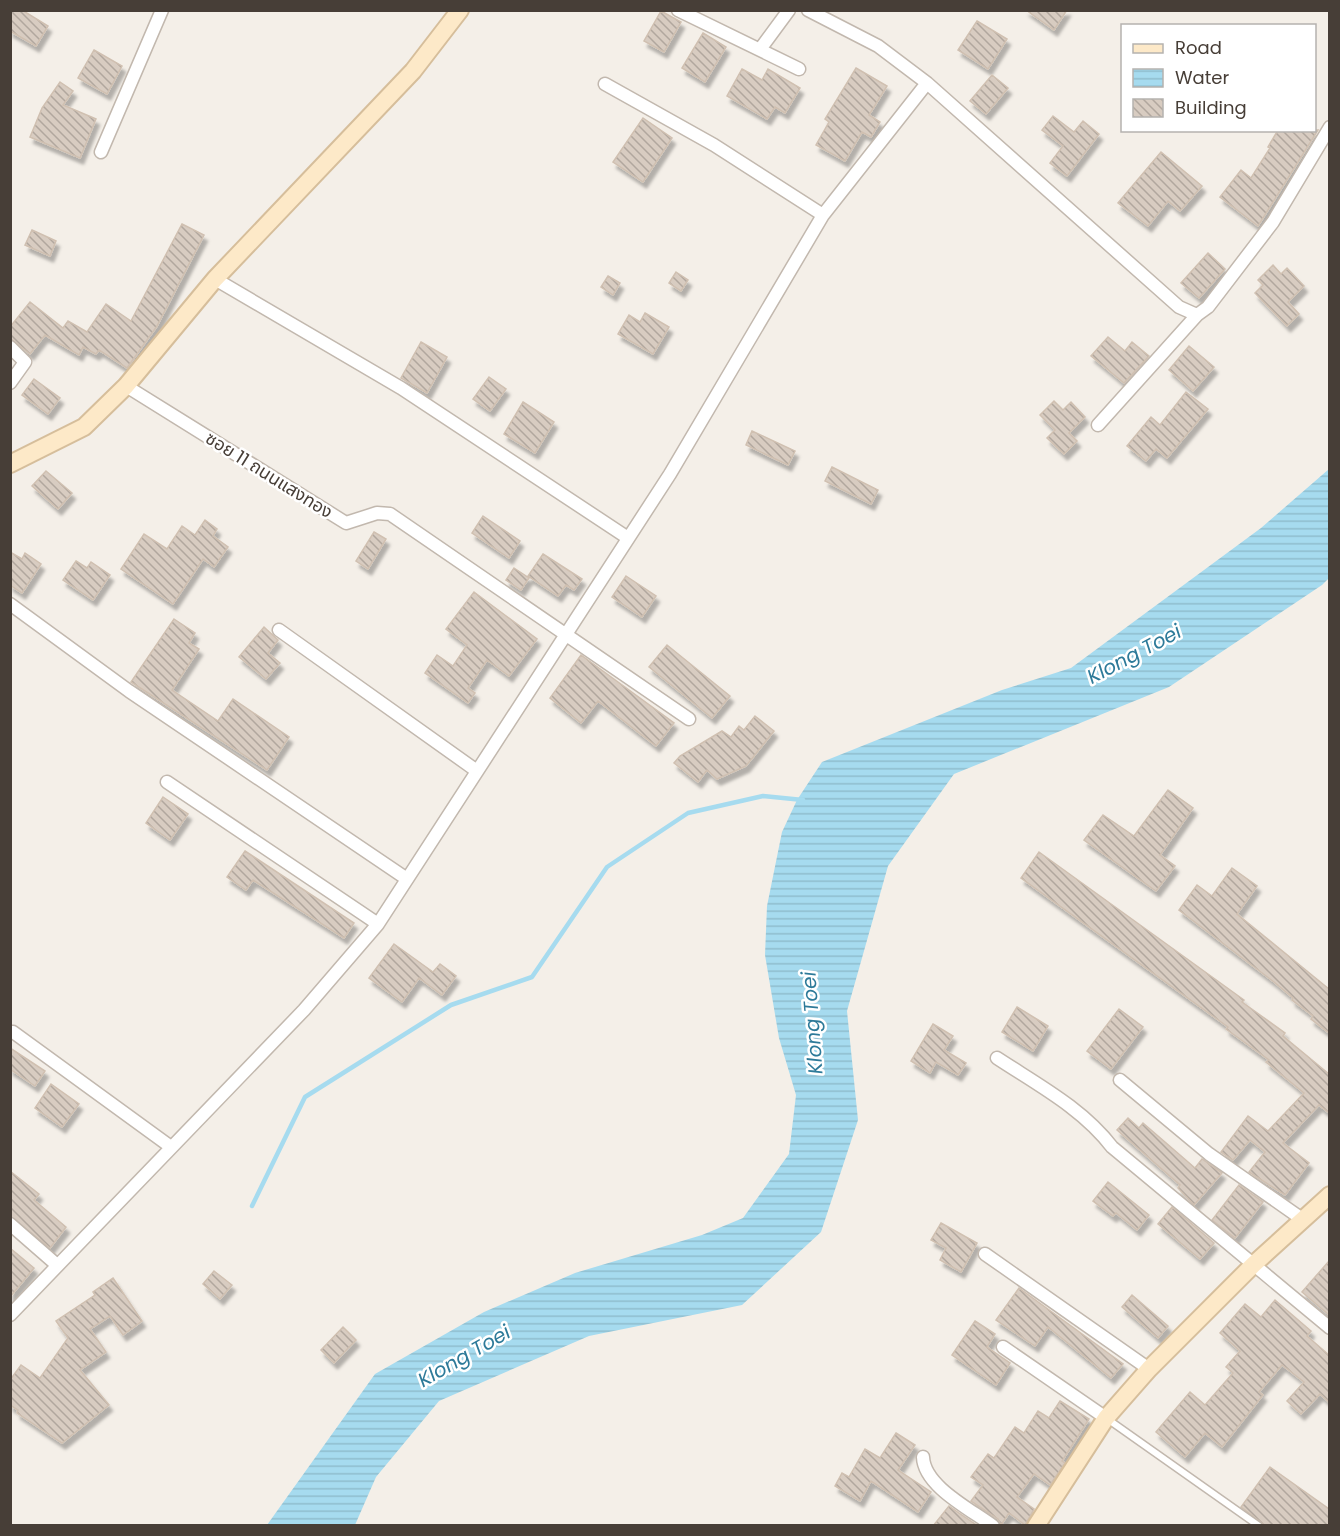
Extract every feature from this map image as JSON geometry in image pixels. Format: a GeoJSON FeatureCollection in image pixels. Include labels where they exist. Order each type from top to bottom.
{"type":"FeatureCollection","features":[{"type":"Feature","properties":{"kind":"street"},"geometry":{"type":"LineString","coordinates":[[101,152],[162,10]]}},
{"type":"Feature","properties":{"kind":"street"},"geometry":{"type":"LineString","coordinates":[[10,464],[84,427],[126,386],[215,279],[413,71],[460,10]]}},
{"type":"Feature","properties":{"kind":"street"},"geometry":{"type":"LineString","coordinates":[[678,10],[761,48],[800,69]]}},
{"type":"Feature","properties":{"kind":"street"},"geometry":{"type":"LineString","coordinates":[[761,48],[789,10]]}},
{"type":"Feature","properties":{"kind":"street"},"geometry":{"type":"LineString","coordinates":[[808,10],[878,46],[927,83],[1179,308],[1197,315]]}},
{"type":"Feature","properties":{"kind":"street"},"geometry":{"type":"LineString","coordinates":[[10,1315],[304,1010],[378,924],[670,474],[823,215],[927,83]]}},
{"type":"Feature","properties":{"kind":"street"},"geometry":{"type":"LineString","coordinates":[[605,84],[714,145],[823,215]]}},
{"type":"Feature","properties":{"kind":"street"},"geometry":{"type":"LineString","coordinates":[[1098,425],[1197,315],[1208,307],[1273,222],[1329,126]]}},
{"type":"Feature","properties":{"kind":"street"},"geometry":{"type":"LineString","coordinates":[[215,279],[401,388],[628,538]]}},
{"type":"Feature","properties":{"kind":"street"},"geometry":{"type":"LineString","coordinates":[[10,347],[25,362],[10,383]]}},
{"type":"Feature","properties":{"kind":"street","name":"ซอย 11 ถนนแสงทอง"},"geometry":{"type":"LineString","coordinates":[[126,386],[346,523],[377,513],[390,514],[688,719]]}},
{"type":"Feature","properties":{"kind":"street"},"geometry":{"type":"LineString","coordinates":[[10,604],[129,692],[407,879]]}},
{"type":"Feature","properties":{"kind":"street"},"geometry":{"type":"LineString","coordinates":[[279,630],[477,771]]}},
{"type":"Feature","properties":{"kind":"street"},"geometry":{"type":"LineString","coordinates":[[167,782],[378,924]]}},
{"type":"Feature","properties":{"kind":"street"},"geometry":{"type":"LineString","coordinates":[[13,1032],[171,1147]]}},
{"type":"Feature","properties":{"kind":"street"},"geometry":{"type":"LineString","coordinates":[[998,1058],[1076,1109],[1096,1126],[1112,1147],[1329,1328]]}},
{"type":"Feature","properties":{"kind":"street"},"geometry":{"type":"LineString","coordinates":[[1120,1080],[1209,1154],[1302,1219]]}},
{"type":"Feature","properties":{"kind":"street"},"geometry":{"type":"LineString","coordinates":[[1036,1526],[1106,1418],[1149,1369],[1253,1264],[1329,1195]]}},
{"type":"Feature","properties":{"kind":"street"},"geometry":{"type":"LineString","coordinates":[[10,1224],[57,1265]]}},
{"type":"Feature","properties":{"kind":"street"},"geometry":{"type":"LineString","coordinates":[[985,1254],[1149,1369]]}},
{"type":"Feature","properties":{"kind":"street"},"geometry":{"type":"LineString","coordinates":[[1003,1347],[1106,1418]]}},
{"type":"Feature","properties":{"kind":"street"},"geometry":{"type":"LineString","coordinates":[[923,1457],[923,1468],[931,1480],[993,1526]]}},
{"type":"Feature","properties":{"kind":"lane"},"geometry":{"type":"LineString","coordinates":[[1106,1418],[1259,1526]]}},
{"type":"Feature","properties":{"kind":"water","name":"Klong Toei"},"geometry":{"type":"Polygon","coordinates":[[[1329,469],[1329,578],[1322,585],[1169,687],[954,774],[888,866],[847,1011],[858,1120],[821,1232],[742,1305],[589,1336],[439,1401],[376,1477],[355,1525],[267,1525],[375,1374],[484,1312],[575,1273],[702,1235],[743,1218],[789,1154],[796,1095],[779,1038],[765,955],[767,906],[782,832],[797,800],[822,762],[1002,690],[1071,668],[1261,528],[1329,469]]]}},
{"type":"Feature","properties":{"kind":"building"},"geometry":{"type":"Polygon","coordinates":[[[10,10],[22,10],[48,26],[36,46],[10,31],[10,10]]]}},
{"type":"Feature","properties":{"kind":"building"},"geometry":{"type":"Polygon","coordinates":[[[1026,10],[1067,10],[1054,30],[1026,10]]]}},
{"type":"Feature","properties":{"kind":"building"},"geometry":{"type":"Polygon","coordinates":[[[661,11],[681,22],[664,52],[644,41],[661,11]]]}},
{"type":"Feature","properties":{"kind":"building"},"geometry":{"type":"Polygon","coordinates":[[[977,21],[1007,39],[988,69],[958,50],[977,21]]]}},
{"type":"Feature","properties":{"kind":"building"},"geometry":{"type":"Polygon","coordinates":[[[703,33],[726,47],[705,82],[682,68],[703,33]]]}},
{"type":"Feature","properties":{"kind":"building"},"geometry":{"type":"Polygon","coordinates":[[[94,50],[122,66],[107,94],[78,78],[94,50]]]}},
{"type":"Feature","properties":{"kind":"building"},"geometry":{"type":"Polygon","coordinates":[[[856,68],[887,86],[869,115],[880,122],[871,137],[862,132],[845,161],[816,145],[829,122],[825,119],[856,68]]]}},
{"type":"Feature","properties":{"kind":"building"},"geometry":{"type":"Polygon","coordinates":[[[742,69],[762,80],[768,69],[800,88],[785,113],[775,107],[767,119],[727,96],[742,69]]]}},
{"type":"Feature","properties":{"kind":"building"},"geometry":{"type":"Polygon","coordinates":[[[992,75],[1008,88],[986,114],[970,101],[992,75]]]}},
{"type":"Feature","properties":{"kind":"building"},"geometry":{"type":"Polygon","coordinates":[[[60,82],[73,91],[63,105],[96,119],[80,158],[30,137],[42,108],[60,82]]]}},
{"type":"Feature","properties":{"kind":"building"},"geometry":{"type":"Polygon","coordinates":[[[1053,116],[1074,132],[1083,121],[1099,134],[1067,176],[1050,163],[1063,146],[1042,130],[1053,116]]]}},
{"type":"Feature","properties":{"kind":"building"},"geometry":{"type":"Polygon","coordinates":[[[643,118],[672,138],[643,182],[613,162],[643,118]]]}},
{"type":"Feature","properties":{"kind":"building"},"geometry":{"type":"Polygon","coordinates":[[[1318,130],[1258,226],[1220,197],[1241,170],[1251,178],[1270,148],[1268,147],[1277,132],[1316,132],[1318,130]]]}},
{"type":"Feature","properties":{"kind":"building"},"geometry":{"type":"Polygon","coordinates":[[[1161,152],[1202,186],[1180,211],[1168,201],[1148,226],[1118,203],[1161,152]]]}},
{"type":"Feature","properties":{"kind":"building"},"geometry":{"type":"Polygon","coordinates":[[[182,224],[204,235],[157,326],[127,368],[99,350],[96,354],[83,347],[79,355],[45,335],[30,354],[10,338],[10,327],[30,302],[63,328],[68,321],[87,332],[106,304],[131,321],[182,224]]]}},
{"type":"Feature","properties":{"kind":"building"},"geometry":{"type":"Polygon","coordinates":[[[32,230],[56,241],[50,256],[25,245],[32,230]]]}},
{"type":"Feature","properties":{"kind":"building"},"geometry":{"type":"Polygon","coordinates":[[[1208,253],[1225,269],[1199,298],[1181,283],[1208,253]]]}},
{"type":"Feature","properties":{"kind":"building"},"geometry":{"type":"Polygon","coordinates":[[[1273,265],[1281,274],[1287,268],[1304,286],[1288,302],[1299,314],[1287,326],[1255,293],[1263,285],[1258,280],[1273,265]]]}},
{"type":"Feature","properties":{"kind":"building"},"geometry":{"type":"Polygon","coordinates":[[[676,272],[688,280],[681,291],[669,283],[676,272]]]}},
{"type":"Feature","properties":{"kind":"building"},"geometry":{"type":"Polygon","coordinates":[[[608,276],[620,283],[613,295],[601,287],[608,276]]]}},
{"type":"Feature","properties":{"kind":"building"},"geometry":{"type":"Polygon","coordinates":[[[645,313],[669,327],[653,354],[618,334],[629,315],[640,322],[645,313]]]}},
{"type":"Feature","properties":{"kind":"building"},"geometry":{"type":"Polygon","coordinates":[[[1108,337],[1125,351],[1132,342],[1149,356],[1124,383],[1091,356],[1108,337]]]}},
{"type":"Feature","properties":{"kind":"building"},"geometry":{"type":"Polygon","coordinates":[[[421,342],[447,357],[427,393],[401,378],[421,342]]]}},
{"type":"Feature","properties":{"kind":"building"},"geometry":{"type":"Polygon","coordinates":[[[1189,346],[1214,367],[1193,391],[1169,370],[1189,346]]]}},
{"type":"Feature","properties":{"kind":"building"},"geometry":{"type":"Polygon","coordinates":[[[489,377],[506,389],[490,411],[473,399],[489,377]]]}},
{"type":"Feature","properties":{"kind":"building"},"geometry":{"type":"Polygon","coordinates":[[[34,379],[60,398],[48,414],[22,395],[34,379]]]}},
{"type":"Feature","properties":{"kind":"building"},"geometry":{"type":"Polygon","coordinates":[[[1186,392],[1208,409],[1167,458],[1156,449],[1146,461],[1127,446],[1151,417],[1160,425],[1186,392]]]}},
{"type":"Feature","properties":{"kind":"building"},"geometry":{"type":"Polygon","coordinates":[[[1054,401],[1063,410],[1071,402],[1085,417],[1069,433],[1077,441],[1064,454],[1047,438],[1055,430],[1040,415],[1054,401]]]}},
{"type":"Feature","properties":{"kind":"building"},"geometry":{"type":"Polygon","coordinates":[[[523,402],[554,422],[535,453],[504,434],[523,402]]]}},
{"type":"Feature","properties":{"kind":"building"},"geometry":{"type":"Polygon","coordinates":[[[752,431],[795,451],[788,465],[746,445],[752,431]]]}},
{"type":"Feature","properties":{"kind":"building"},"geometry":{"type":"Polygon","coordinates":[[[832,467],[878,490],[871,504],[825,481],[832,467]]]}},
{"type":"Feature","properties":{"kind":"building"},"geometry":{"type":"Polygon","coordinates":[[[46,471],[72,493],[58,509],[32,486],[46,471]]]}},
{"type":"Feature","properties":{"kind":"building"},"geometry":{"type":"Polygon","coordinates":[[[483,516],[520,541],[509,558],[472,533],[483,516]]]}},
{"type":"Feature","properties":{"kind":"building"},"geometry":{"type":"Polygon","coordinates":[[[205,520],[217,529],[213,536],[228,547],[214,567],[203,559],[173,604],[121,569],[144,534],[167,549],[182,526],[195,535],[205,520]]]}},
{"type":"Feature","properties":{"kind":"building"},"geometry":{"type":"Polygon","coordinates":[[[374,532],[386,539],[368,569],[356,561],[374,532]]]}},
{"type":"Feature","properties":{"kind":"building"},"geometry":{"type":"Polygon","coordinates":[[[10,552],[22,559],[25,553],[41,564],[22,593],[10,585],[10,552]]]}},
{"type":"Feature","properties":{"kind":"building"},"geometry":{"type":"Polygon","coordinates":[[[543,554],[582,579],[574,590],[566,585],[558,596],[528,576],[543,554]]]}},
{"type":"Feature","properties":{"kind":"building"},"geometry":{"type":"Polygon","coordinates":[[[76,561],[87,568],[91,562],[110,575],[93,600],[63,580],[76,561]]]}},
{"type":"Feature","properties":{"kind":"building"},"geometry":{"type":"Polygon","coordinates":[[[514,568],[529,578],[521,590],[506,580],[514,568]]]}},
{"type":"Feature","properties":{"kind":"building"},"geometry":{"type":"Polygon","coordinates":[[[626,576],[656,596],[642,617],[612,597],[626,576]]]}},
{"type":"Feature","properties":{"kind":"building"},"geometry":{"type":"Polygon","coordinates":[[[474,592],[537,639],[509,676],[487,660],[468,688],[475,693],[468,703],[425,673],[437,655],[453,666],[467,645],[446,629],[474,592]]]}},
{"type":"Feature","properties":{"kind":"building"},"geometry":{"type":"Polygon","coordinates":[[[174,619],[195,633],[189,643],[199,649],[172,690],[218,721],[233,699],[289,737],[267,770],[131,682],[174,619]]]}},
{"type":"Feature","properties":{"kind":"building"},"geometry":{"type":"Polygon","coordinates":[[[264,627],[278,640],[268,653],[280,663],[266,679],[239,657],[264,627]]]}},
{"type":"Feature","properties":{"kind":"building"},"geometry":{"type":"Polygon","coordinates":[[[667,645],[730,696],[712,718],[649,667],[667,645]]]}},
{"type":"Feature","properties":{"kind":"building"},"geometry":{"type":"Polygon","coordinates":[[[581,655],[674,723],[656,746],[598,701],[581,723],[550,698],[581,655]]]}},
{"type":"Feature","properties":{"kind":"building"},"geometry":{"type":"Polygon","coordinates":[[[755,716],[774,731],[746,766],[717,779],[707,770],[698,782],[674,763],[680,756],[722,731],[731,737],[739,726],[744,730],[755,716]]]}},
{"type":"Feature","properties":{"kind":"building"},"geometry":{"type":"Polygon","coordinates":[[[1168,790],[1193,808],[1160,855],[1175,866],[1156,891],[1084,840],[1103,815],[1134,836],[1168,790]]]}},
{"type":"Feature","properties":{"kind":"building"},"geometry":{"type":"Polygon","coordinates":[[[163,797],[188,814],[170,840],[146,823],[163,797]]]}},
{"type":"Feature","properties":{"kind":"building"},"geometry":{"type":"Polygon","coordinates":[[[245,851],[354,923],[344,938],[253,880],[246,890],[227,877],[245,851]]]}},
{"type":"Feature","properties":{"kind":"building"},"geometry":{"type":"Polygon","coordinates":[[[1039,852],[1244,1000],[1242,1002],[1285,1033],[1283,1036],[1329,1074],[1329,1113],[1319,1105],[1283,1143],[1309,1163],[1285,1195],[1249,1172],[1265,1152],[1250,1140],[1233,1160],[1221,1152],[1248,1116],[1268,1131],[1304,1093],[1266,1062],[1269,1060],[1226,1029],[1228,1027],[1021,878],[1039,852]]]}},
{"type":"Feature","properties":{"kind":"building"},"geometry":{"type":"Polygon","coordinates":[[[1232,868],[1257,886],[1237,914],[1329,989],[1329,1033],[1311,1019],[1313,1016],[1274,982],[1179,910],[1197,885],[1212,896],[1232,868]]]}},
{"type":"Feature","properties":{"kind":"building"},"geometry":{"type":"Polygon","coordinates":[[[394,944],[433,972],[440,964],[456,976],[442,995],[419,978],[402,1002],[369,978],[394,944]]]}},
{"type":"Feature","properties":{"kind":"building"},"geometry":{"type":"Polygon","coordinates":[[[1017,1007],[1048,1026],[1033,1051],[1002,1032],[1017,1007]]]}},
{"type":"Feature","properties":{"kind":"building"},"geometry":{"type":"Polygon","coordinates":[[[1119,1009],[1143,1027],[1111,1069],[1087,1051],[1119,1009]]]}},
{"type":"Feature","properties":{"kind":"building"},"geometry":{"type":"Polygon","coordinates":[[[933,1024],[953,1036],[944,1050],[966,1063],[958,1075],[936,1062],[930,1073],[911,1061],[933,1024]]]}},
{"type":"Feature","properties":{"kind":"building"},"geometry":{"type":"Polygon","coordinates":[[[10,1048],[45,1071],[35,1086],[10,1069],[10,1048]]]}},
{"type":"Feature","properties":{"kind":"building"},"geometry":{"type":"Polygon","coordinates":[[[51,1084],[79,1104],[62,1127],[35,1108],[51,1084]]]}},
{"type":"Feature","properties":{"kind":"building"},"geometry":{"type":"Polygon","coordinates":[[[1128,1118],[1139,1128],[1143,1123],[1195,1168],[1202,1159],[1222,1173],[1194,1205],[1178,1188],[1180,1185],[1117,1130],[1128,1118]]]}},
{"type":"Feature","properties":{"kind":"building"},"geometry":{"type":"Polygon","coordinates":[[[10,1171],[39,1194],[34,1200],[66,1227],[50,1248],[10,1216],[10,1171]]]}},
{"type":"Feature","properties":{"kind":"building"},"geometry":{"type":"Polygon","coordinates":[[[1108,1182],[1149,1215],[1137,1230],[1116,1213],[1113,1216],[1093,1201],[1108,1182]]]}},
{"type":"Feature","properties":{"kind":"building"},"geometry":{"type":"Polygon","coordinates":[[[1239,1185],[1263,1202],[1235,1238],[1212,1220],[1239,1185]]]}},
{"type":"Feature","properties":{"kind":"building"},"geometry":{"type":"Polygon","coordinates":[[[1172,1207],[1214,1243],[1200,1259],[1158,1224],[1172,1207]]]}},
{"type":"Feature","properties":{"kind":"building"},"geometry":{"type":"Polygon","coordinates":[[[941,1223],[977,1243],[961,1272],[940,1260],[946,1248],[931,1240],[941,1223]]]}},
{"type":"Feature","properties":{"kind":"building"},"geometry":{"type":"Polygon","coordinates":[[[10,1248],[34,1268],[10,1297],[10,1248]]]}},
{"type":"Feature","properties":{"kind":"building"},"geometry":{"type":"Polygon","coordinates":[[[1329,1261],[1329,1315],[1302,1292],[1329,1261]]]}},
{"type":"Feature","properties":{"kind":"building"},"geometry":{"type":"Polygon","coordinates":[[[214,1271],[232,1285],[220,1299],[203,1284],[214,1271]]]}},
{"type":"Feature","properties":{"kind":"building"},"geometry":{"type":"Polygon","coordinates":[[[113,1278],[142,1321],[123,1335],[110,1316],[90,1329],[106,1352],[80,1370],[109,1405],[62,1443],[17,1413],[18,1410],[10,1405],[10,1380],[21,1365],[40,1378],[68,1338],[56,1321],[95,1295],[93,1292],[113,1278]]]}},
{"type":"Feature","properties":{"kind":"building"},"geometry":{"type":"Polygon","coordinates":[[[1019,1288],[1123,1364],[1111,1378],[1048,1327],[1035,1346],[996,1320],[1019,1288]]]}},
{"type":"Feature","properties":{"kind":"building"},"geometry":{"type":"Polygon","coordinates":[[[1132,1295],[1168,1326],[1158,1338],[1122,1307],[1132,1295]]]}},
{"type":"Feature","properties":{"kind":"building"},"geometry":{"type":"Polygon","coordinates":[[[1275,1300],[1311,1331],[1307,1336],[1329,1355],[1329,1402],[1320,1394],[1301,1414],[1287,1401],[1304,1382],[1282,1365],[1259,1392],[1263,1395],[1222,1447],[1205,1433],[1185,1457],[1156,1432],[1190,1392],[1205,1405],[1233,1373],[1226,1367],[1240,1351],[1220,1333],[1245,1304],[1261,1317],[1275,1300]]]}},
{"type":"Feature","properties":{"kind":"building"},"geometry":{"type":"Polygon","coordinates":[[[975,1321],[995,1334],[987,1347],[1010,1363],[996,1385],[952,1355],[975,1321]]]}},
{"type":"Feature","properties":{"kind":"building"},"geometry":{"type":"Polygon","coordinates":[[[343,1327],[356,1340],[334,1363],[321,1350],[343,1327]]]}},
{"type":"Feature","properties":{"kind":"building"},"geometry":{"type":"Polygon","coordinates":[[[1060,1401],[1089,1419],[1062,1461],[1065,1463],[1050,1485],[1034,1474],[1017,1497],[1034,1509],[1025,1525],[1009,1513],[1001,1525],[998,1519],[971,1501],[983,1485],[971,1477],[988,1454],[994,1458],[1015,1427],[1024,1433],[1038,1411],[1049,1418],[1060,1401]]]}},
{"type":"Feature","properties":{"kind":"building"},"geometry":{"type":"Polygon","coordinates":[[[896,1433],[915,1445],[898,1470],[931,1492],[918,1512],[871,1481],[860,1501],[835,1486],[842,1473],[849,1477],[865,1449],[880,1458],[896,1433]]]}},
{"type":"Feature","properties":{"kind":"building"},"geometry":{"type":"Polygon","coordinates":[[[1270,1467],[1329,1509],[1329,1526],[1266,1526],[1241,1507],[1270,1467]]]}},
{"type":"Feature","properties":{"kind":"building"},"geometry":{"type":"Polygon","coordinates":[[[949,1506],[956,1511],[978,1526],[933,1526],[949,1506]]]}},
{"type":"Feature","properties":{"kind":"waterway"},"geometry":{"type":"LineString","coordinates":[[252,1206],[305,1097],[451,1005],[532,977],[607,867],[688,813],[763,796],[803,800]]}}]}
